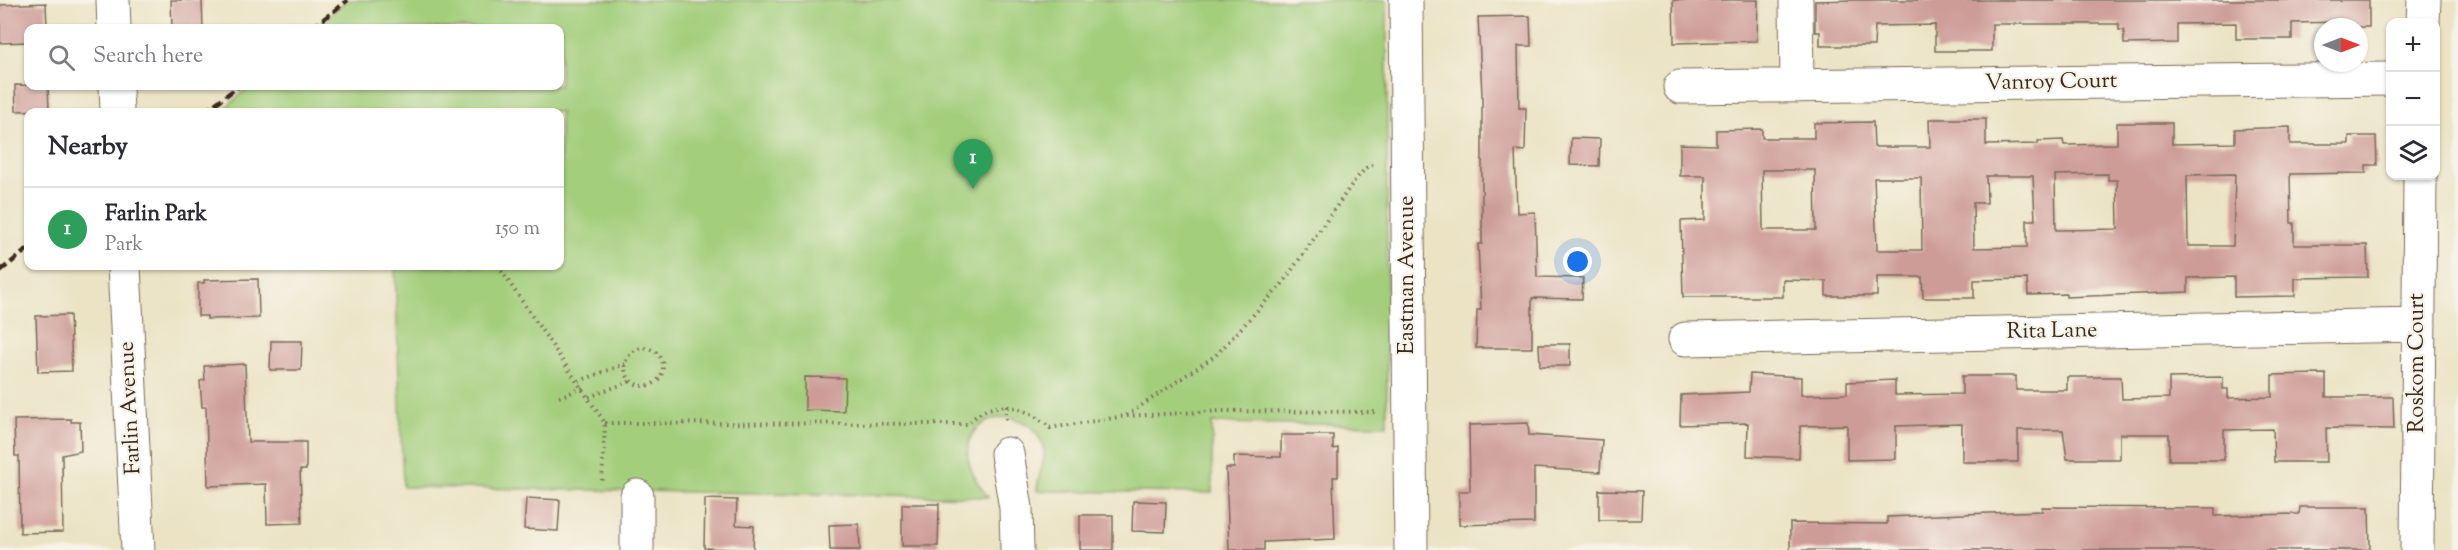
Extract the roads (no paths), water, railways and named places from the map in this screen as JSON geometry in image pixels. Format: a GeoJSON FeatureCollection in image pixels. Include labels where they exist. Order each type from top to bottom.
{"type":"FeatureCollection","features":[{"type":"Feature","properties":{"kind":"street"},"geometry":{"type":"LineString","coordinates":[[113,0],[114,24]]}},
{"type":"Feature","properties":{"kind":"street","name":"Eastman Avenue"},"geometry":{"type":"LineString","coordinates":[[1406,0],[1411,550]]}},
{"type":"Feature","properties":{"kind":"street"},"geometry":{"type":"LineString","coordinates":[[1796,0],[1797,86]]}},
{"type":"Feature","properties":{"kind":"street"},"geometry":{"type":"LineString","coordinates":[[2423,18],[2424,0]]}},
{"type":"Feature","properties":{"kind":"street","name":"Vanroy Court"},"geometry":{"type":"LineString","coordinates":[[1680,87],[2386,79]]}},
{"type":"Feature","properties":{"kind":"street"},"geometry":{"type":"LineString","coordinates":[[116,90],[117,108]]}},
{"type":"Feature","properties":{"kind":"street","name":"Roskom Court"},"geometry":{"type":"LineString","coordinates":[[2417,550],[2420,180]]}},
{"type":"Feature","properties":{"kind":"street","name":"Farlin Avenue"},"geometry":{"type":"LineString","coordinates":[[124,270],[138,550]]}},
{"type":"Feature","properties":{"kind":"street","name":"Rita Lane"},"geometry":{"type":"LineString","coordinates":[[1685,339],[2419,325]]}},
{"type":"Feature","properties":{"kind":"street"},"geometry":{"type":"LineString","coordinates":[[1007,454],[1016,508],[1017,550]]}},
{"type":"Feature","properties":{"kind":"street"},"geometry":{"type":"LineString","coordinates":[[637,550],[638,496]]}},
{"type":"Feature","properties":{"kind":"railway"},"geometry":{"type":"LineString","coordinates":[[317,24],[348,0]]}},
{"type":"Feature","properties":{"kind":"railway"},"geometry":{"type":"LineString","coordinates":[[209,108],[234,90]]}},
{"type":"Feature","properties":{"kind":"railway"},"geometry":{"type":"LineString","coordinates":[[0,271],[24,252]]}},
{"type":"Feature","properties":{"kind":"place","name":"Farlin Park"},"geometry":{"type":"Point","coordinates":[973,189]}}]}
